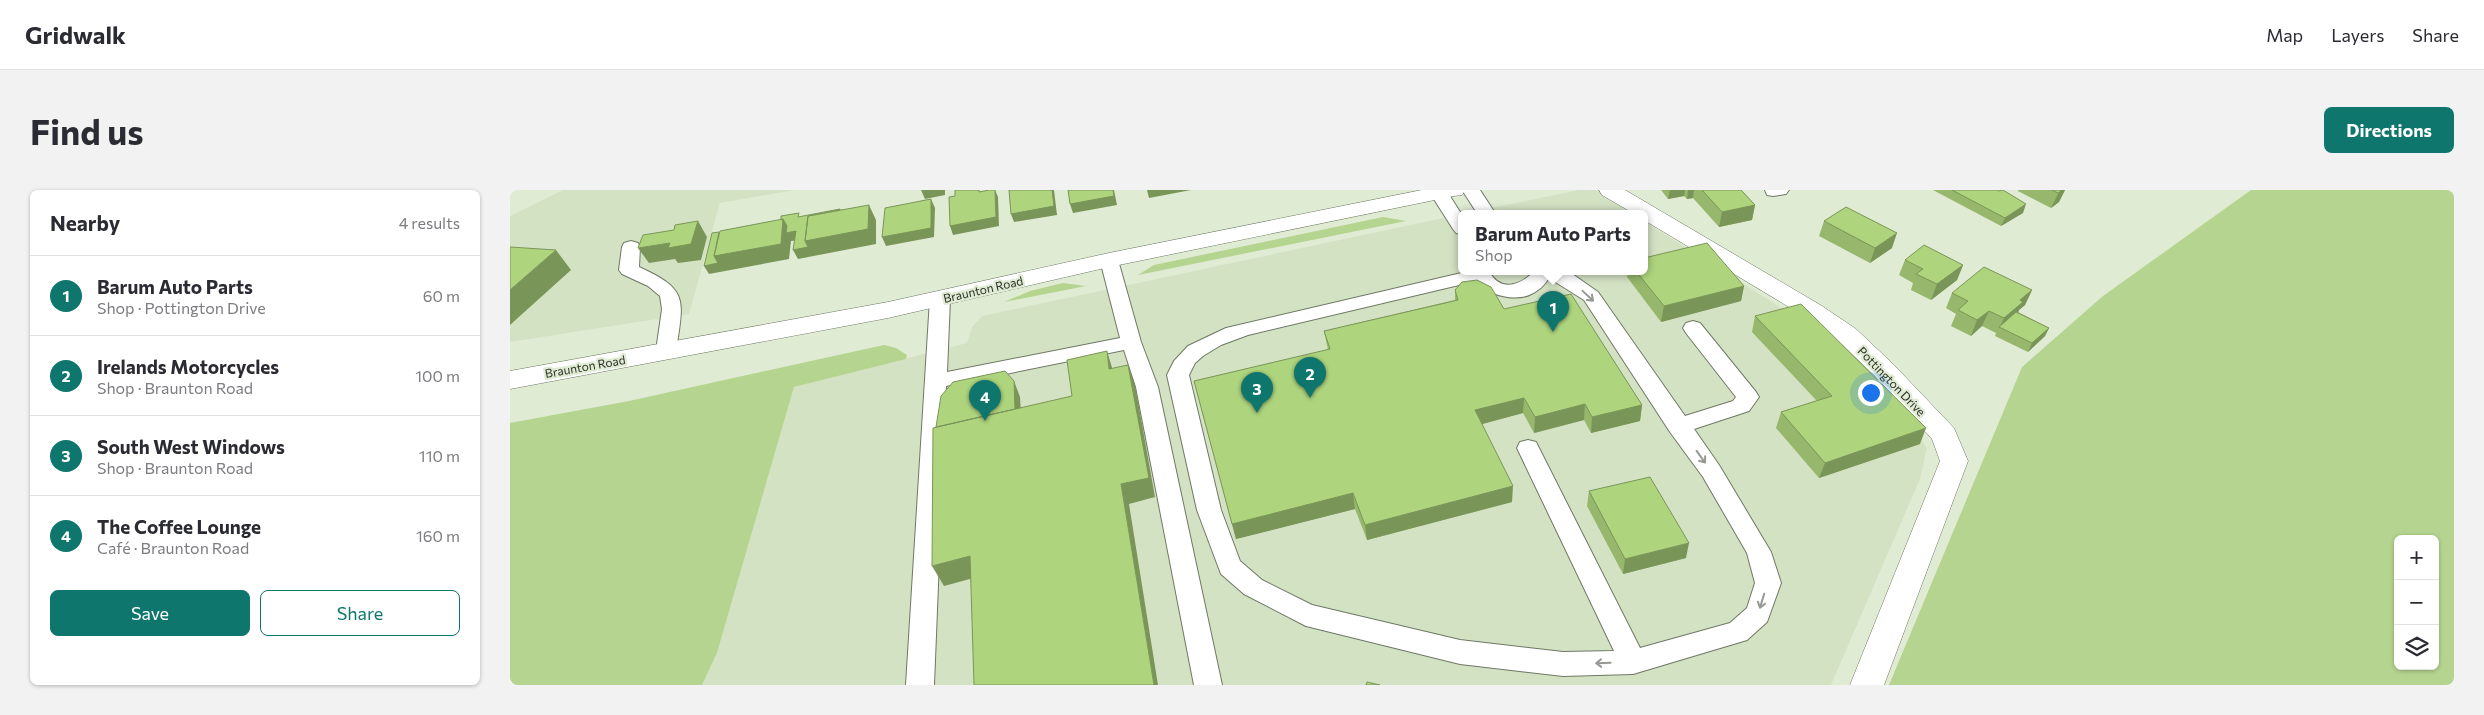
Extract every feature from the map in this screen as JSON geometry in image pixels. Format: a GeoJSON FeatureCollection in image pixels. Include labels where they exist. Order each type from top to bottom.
{"type":"FeatureCollection","features":[{"type":"Feature","properties":{"kind":"main road","name":"Pottington Drive"},"geometry":{"type":"LineString","coordinates":[[1610,190],[1644,210]]}},
{"type":"Feature","properties":{"kind":"main road","name":"Braunton Road"},"geometry":{"type":"LineString","coordinates":[[510,380],[940,299],[1109,260],[1446,192]]}},
{"type":"Feature","properties":{"kind":"main road","name":"Pottington Drive"},"geometry":{"type":"LineString","coordinates":[[1648,213],[1813,311],[1847,335],[1884,370],[1944,435],[1954,461],[1867,685]]}},
{"type":"Feature","properties":{"kind":"lane"},"geometry":{"type":"LineString","coordinates":[[1471,190],[1484,210]]}},
{"type":"Feature","properties":{"kind":"lane"},"geometry":{"type":"LineString","coordinates":[[1446,192],[1458,220]]}},
{"type":"Feature","properties":{"kind":"lane"},"geometry":{"type":"LineString","coordinates":[[631,247],[629,270],[655,282],[670,294],[672,309],[666,351]]}},
{"type":"Feature","properties":{"kind":"lane"},"geometry":{"type":"LineString","coordinates":[[1109,260],[1131,342],[1147,387],[1208,685]]}},
{"type":"Feature","properties":{"kind":"lane"},"geometry":{"type":"LineString","coordinates":[[1472,275],[1243,330],[1211,340],[1181,364],[1178,375],[1209,510],[1230,567],[1253,587],[1306,615],[1460,652],[1564,664],[1634,662],[1738,632],[1758,614],[1768,583],[1759,552],[1711,471],[1678,426],[1591,296],[1562,275]]}},
{"type":"Feature","properties":{"kind":"lane"},"geometry":{"type":"LineString","coordinates":[[1482,275],[1488,283],[1504,290],[1516,291],[1531,287],[1542,275]]}},
{"type":"Feature","properties":{"kind":"lane"},"geometry":{"type":"LineString","coordinates":[[920,685],[940,299]]}},
{"type":"Feature","properties":{"kind":"lane"},"geometry":{"type":"LineString","coordinates":[[1678,426],[1741,406],[1748,398],[1692,328]]}},
{"type":"Feature","properties":{"kind":"lane"},"geometry":{"type":"LineString","coordinates":[[936,382],[1131,342]]}},
{"type":"Feature","properties":{"kind":"lane"},"geometry":{"type":"LineString","coordinates":[[1528,448],[1634,662]]}},
{"type":"Feature","properties":{"kind":"shaded area"},"geometry":{"type":"Polygon","coordinates":[[[563,190],[795,190],[720,203],[689,314],[510,342],[510,216],[563,190]]]}},
{"type":"Feature","properties":{"kind":"shaded area"},"geometry":{"type":"Polygon","coordinates":[[[1579,190],[1595,190],[1627,210],[1482,210],[1579,190]]]}},
{"type":"Feature","properties":{"kind":"shaded area"},"geometry":{"type":"Polygon","coordinates":[[[1458,215],[1458,275],[1648,275],[1648,224],[1815,329],[1911,425],[1927,448],[1920,479],[1831,685],[702,685],[717,653],[794,387],[967,343],[972,327],[982,316],[1458,215]]]}},
{"type":"Feature","properties":{"kind":"green space"},"geometry":{"type":"Polygon","coordinates":[[[2251,190],[2454,190],[2454,685],[1889,685],[2022,367],[2103,296],[2251,190]]]}},
{"type":"Feature","properties":{"kind":"green space"},"geometry":{"type":"Polygon","coordinates":[[[1383,217],[1406,221],[1138,275],[1154,265],[1383,217]]]}},
{"type":"Feature","properties":{"kind":"green space"},"geometry":{"type":"Polygon","coordinates":[[[1063,283],[1086,286],[1004,302],[1030,291],[1063,283]]]}},
{"type":"Feature","properties":{"kind":"green space"},"geometry":{"type":"Polygon","coordinates":[[[884,345],[896,348],[907,355],[906,359],[794,387],[717,653],[702,685],[510,685],[510,423],[629,401],[884,345]]]}},
{"type":"Feature","properties":{"kind":"building"},"geometry":{"type":"Polygon","coordinates":[[[955,190],[979,190],[979,192],[995,190],[996,217],[950,226],[949,197],[955,196],[955,190]]]}},
{"type":"Feature","properties":{"kind":"building"},"geometry":{"type":"Polygon","coordinates":[[[1009,190],[1052,190],[1054,206],[1011,214],[1009,190]]]}},
{"type":"Feature","properties":{"kind":"building"},"geometry":{"type":"Polygon","coordinates":[[[1068,190],[1113,190],[1114,196],[1070,204],[1068,190]]]}},
{"type":"Feature","properties":{"kind":"building"},"geometry":{"type":"Polygon","coordinates":[[[1702,190],[1741,190],[1755,205],[1722,212],[1702,190]]]}},
{"type":"Feature","properties":{"kind":"building"},"geometry":{"type":"Polygon","coordinates":[[[1952,190],[2003,190],[2026,204],[2005,218],[1952,190]]]}},
{"type":"Feature","properties":{"kind":"building"},"geometry":{"type":"Polygon","coordinates":[[[931,199],[931,228],[882,237],[885,208],[931,199]]]}},
{"type":"Feature","properties":{"kind":"building"},"geometry":{"type":"Polygon","coordinates":[[[869,205],[868,229],[805,241],[808,216],[869,205]]]}},
{"type":"Feature","properties":{"kind":"building"},"geometry":{"type":"Polygon","coordinates":[[[1846,207],[1897,233],[1875,248],[1824,221],[1846,207]]]}},
{"type":"Feature","properties":{"kind":"building"},"geometry":{"type":"Polygon","coordinates":[[[840,209],[808,216],[805,241],[808,247],[793,250],[796,231],[786,233],[787,226],[783,219],[781,220],[781,216],[799,213],[798,217],[840,209]]]}},
{"type":"Feature","properties":{"kind":"building"},"geometry":{"type":"Polygon","coordinates":[[[783,219],[781,244],[714,256],[720,231],[783,219]]]}},
{"type":"Feature","properties":{"kind":"building"},"geometry":{"type":"Polygon","coordinates":[[[698,221],[691,244],[668,248],[670,243],[638,248],[643,235],[674,230],[675,225],[698,221]]]}},
{"type":"Feature","properties":{"kind":"building"},"geometry":{"type":"Polygon","coordinates":[[[719,232],[714,256],[718,263],[704,266],[712,233],[719,232]]]}},
{"type":"Feature","properties":{"kind":"building"},"geometry":{"type":"Polygon","coordinates":[[[1707,243],[1744,286],[1664,306],[1639,275],[1648,275],[1648,257],[1707,243]]]}},
{"type":"Feature","properties":{"kind":"building"},"geometry":{"type":"Polygon","coordinates":[[[1924,245],[1963,265],[1937,284],[1916,274],[1923,269],[1905,260],[1924,245]]]}},
{"type":"Feature","properties":{"kind":"building"},"geometry":{"type":"Polygon","coordinates":[[[510,247],[556,250],[510,290],[510,247]]]}},
{"type":"Feature","properties":{"kind":"building"},"geometry":{"type":"Polygon","coordinates":[[[1984,267],[2032,290],[2020,300],[2023,302],[2004,318],[1989,311],[1977,320],[1958,310],[1968,301],[1952,293],[1984,267]]]}},
{"type":"Feature","properties":{"kind":"building"},"geometry":{"type":"Polygon","coordinates":[[[1477,280],[1491,287],[1504,309],[1571,294],[1642,405],[1592,417],[1585,404],[1535,417],[1524,398],[1475,410],[1513,486],[1365,525],[1353,493],[1232,524],[1194,381],[1330,349],[1324,331],[1458,300],[1455,290],[1462,282],[1477,280]]]}},
{"type":"Feature","properties":{"kind":"building"},"geometry":{"type":"Polygon","coordinates":[[[1801,304],[1926,428],[1825,463],[1781,412],[1832,396],[1755,316],[1801,304]]]}},
{"type":"Feature","properties":{"kind":"building"},"geometry":{"type":"Polygon","coordinates":[[[2016,312],[2049,328],[2032,343],[1999,327],[2016,312]]]}},
{"type":"Feature","properties":{"kind":"building"},"geometry":{"type":"Polygon","coordinates":[[[1107,351],[1109,369],[1128,365],[1149,478],[1121,484],[1154,685],[974,685],[970,556],[932,566],[933,428],[1072,396],[1067,360],[1107,351]]]}},
{"type":"Feature","properties":{"kind":"building"},"geometry":{"type":"Polygon","coordinates":[[[1005,371],[1014,381],[1015,409],[936,427],[941,396],[953,382],[1005,371]]]}},
{"type":"Feature","properties":{"kind":"building"},"geometry":{"type":"Polygon","coordinates":[[[1650,477],[1689,543],[1625,559],[1589,491],[1650,477]]]}},
{"type":"Feature","properties":{"kind":"building"},"geometry":{"type":"Polygon","coordinates":[[[1367,682],[1380,685],[1366,685],[1367,682]]]}},
{"type":"Feature","properties":{"kind":"place","name":"Barum Auto Parts"},"geometry":{"type":"Point","coordinates":[1553,332]}},
{"type":"Feature","properties":{"kind":"place","name":"Irelands Motorcycles"},"geometry":{"type":"Point","coordinates":[1310,398]}},
{"type":"Feature","properties":{"kind":"place","name":"South West Windows"},"geometry":{"type":"Point","coordinates":[1257,413]}},
{"type":"Feature","properties":{"kind":"place","name":"The Coffee Lounge"},"geometry":{"type":"Point","coordinates":[985,421]}}]}
